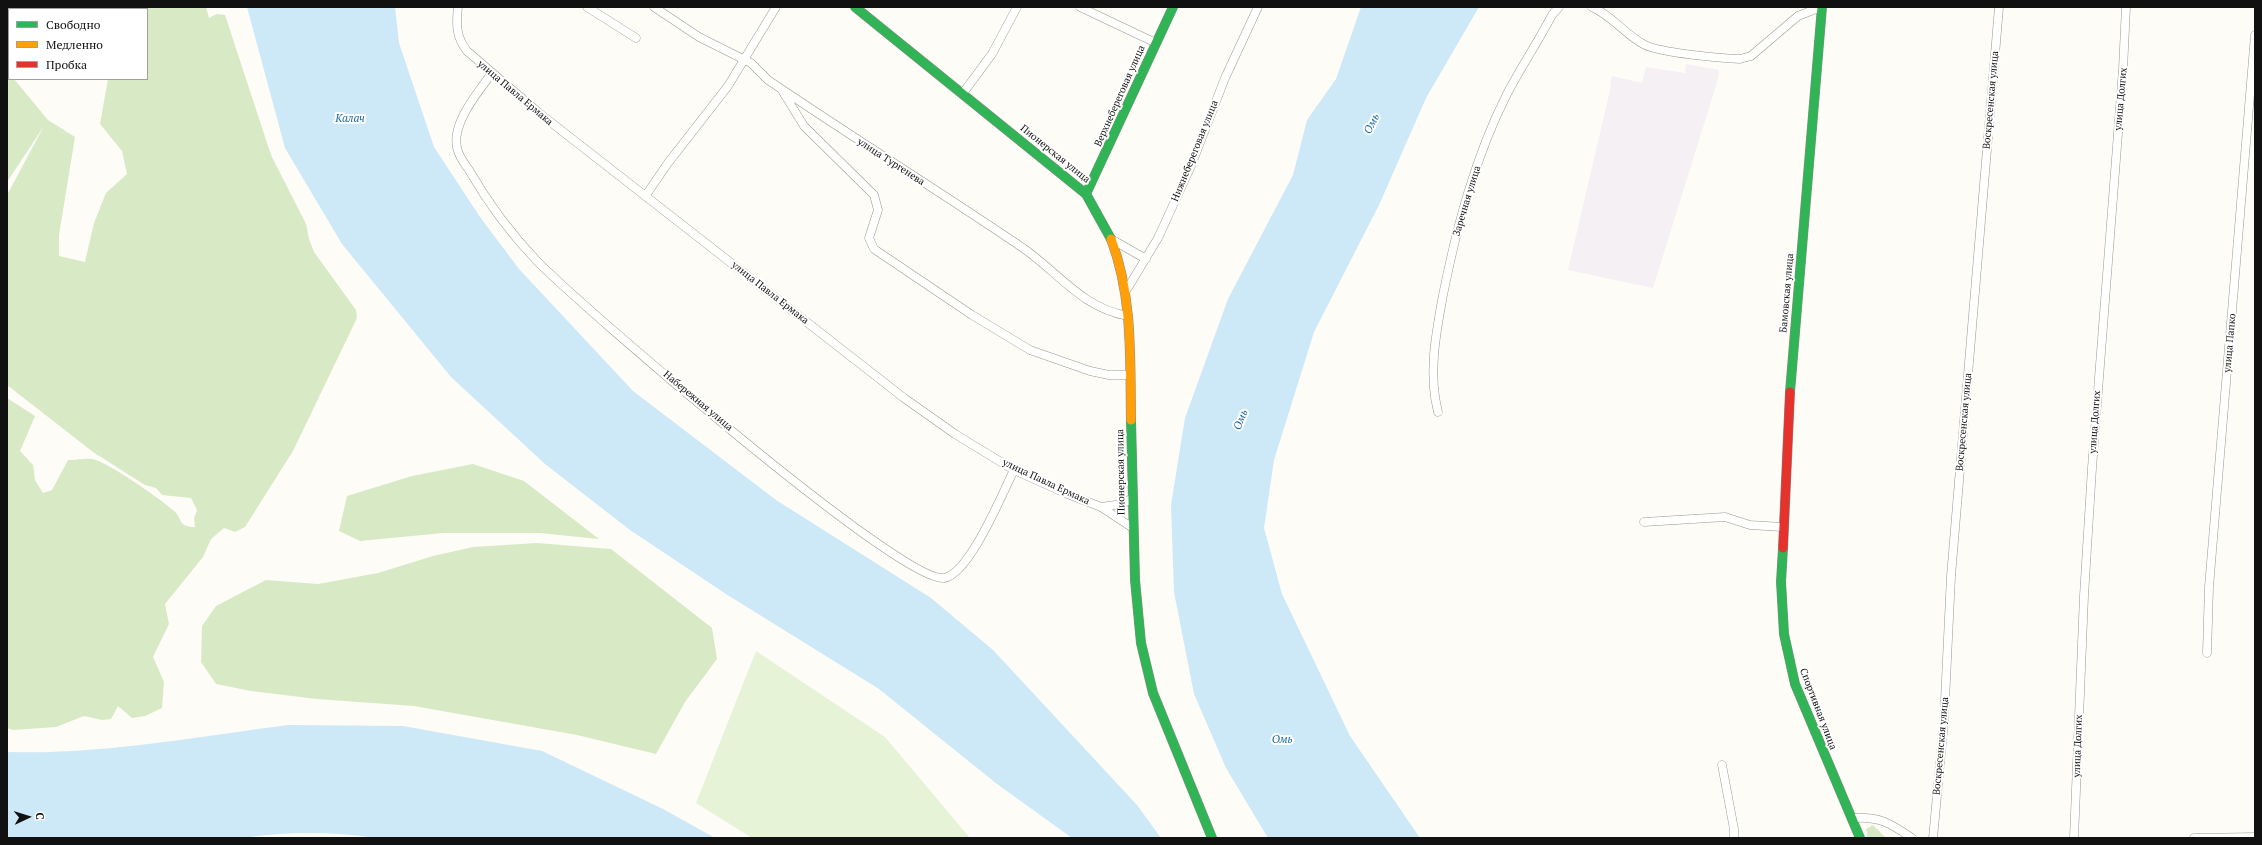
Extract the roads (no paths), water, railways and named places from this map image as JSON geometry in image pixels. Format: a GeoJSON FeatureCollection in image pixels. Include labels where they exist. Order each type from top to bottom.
{"type":"FeatureCollection","features":[{"type":"Feature","properties":{"kind":"street","name":"улица Павла Ермака"},"geometry":{"type":"LineString","coordinates":[[458,7],[457,32],[466,51],[539,114],[646,195],[904,398],[955,434],[1014,470],[1065,493],[1101,507],[1133,528]]}},
{"type":"Feature","properties":{"kind":"street"},"geometry":{"type":"LineString","coordinates":[[587,7],[636,38]]}},
{"type":"Feature","properties":{"kind":"street","name":"улица Тургенева"},"geometry":{"type":"LineString","coordinates":[[654,7],[699,37],[752,63],[768,80],[782,90],[1025,249],[1086,300],[1100,309],[1128,316]]}},
{"type":"Feature","properties":{"kind":"street"},"geometry":{"type":"LineString","coordinates":[[646,195],[668,163],[728,86],[743,59],[776,7]]}},
{"type":"Feature","properties":{"kind":"street","name":"Пионерская улица"},"geometry":{"type":"LineString","coordinates":[[855,7],[1086,194],[1111,239],[1121,267],[1126,291],[1128,316],[1133,528],[1139,631],[1145,666],[1153,693],[1212,838]]}},
{"type":"Feature","properties":{"kind":"street"},"geometry":{"type":"LineString","coordinates":[[963,93],[992,54],[1017,7]]}},
{"type":"Feature","properties":{"kind":"street"},"geometry":{"type":"LineString","coordinates":[[1080,7],[1156,43]]}},
{"type":"Feature","properties":{"kind":"street","name":"Верхнебереговая улица"},"geometry":{"type":"LineString","coordinates":[[1086,194],[1173,7]]}},
{"type":"Feature","properties":{"kind":"street","name":"Нижнебереговая улица"},"geometry":{"type":"LineString","coordinates":[[1126,291],[1158,238],[1191,166],[1225,78],[1258,7]]}},
{"type":"Feature","properties":{"kind":"street","name":"Заречная улица"},"geometry":{"type":"LineString","coordinates":[[1438,412],[1433,374],[1434,347],[1457,230],[1470,185],[1507,94],[1552,15],[1559,7]]}},
{"type":"Feature","properties":{"kind":"street"},"geometry":{"type":"LineString","coordinates":[[1592,7],[1605,13],[1645,45],[1664,50],[1740,59],[1751,56],[1798,16],[1822,7]]}},
{"type":"Feature","properties":{"kind":"street","name":"Бамовская улица"},"geometry":{"type":"LineString","coordinates":[[1781,582],[1782,527],[1789,407],[1822,7]]}},
{"type":"Feature","properties":{"kind":"street","name":"Воскресенская улица"},"geometry":{"type":"LineString","coordinates":[[1933,838],[1944,721],[1952,568],[1999,7]]}},
{"type":"Feature","properties":{"kind":"street","name":"улица Долгих"},"geometry":{"type":"LineString","coordinates":[[2074,838],[2084,604],[2092,468],[2123,69],[2126,7]]}},
{"type":"Feature","properties":{"kind":"street","name":"улица Папко"},"geometry":{"type":"LineString","coordinates":[[2207,652],[2209,587],[2255,35]]}},
{"type":"Feature","properties":{"kind":"street","name":"Набережная улица"},"geometry":{"type":"LineString","coordinates":[[492,73],[463,118],[456,141],[458,151],[480,189],[504,224],[537,261],[584,306],[829,509],[924,574],[935,578],[943,578],[955,574],[966,562],[988,525],[1014,470]]}},
{"type":"Feature","properties":{"kind":"street"},"geometry":{"type":"LineString","coordinates":[[782,90],[804,126],[874,195],[878,210],[869,238],[874,249],[972,315],[1030,350],[1090,371],[1109,375],[1130,375]]}},
{"type":"Feature","properties":{"kind":"street"},"geometry":{"type":"LineString","coordinates":[[1111,239],[1146,259]]}},
{"type":"Feature","properties":{"kind":"street"},"geometry":{"type":"LineString","coordinates":[[1101,507],[1123,504],[1132,498]]}},
{"type":"Feature","properties":{"kind":"street"},"geometry":{"type":"LineString","coordinates":[[1644,522],[1725,517],[1750,525],[1782,527]]}},
{"type":"Feature","properties":{"kind":"street","name":"Спортивная улица"},"geometry":{"type":"LineString","coordinates":[[1781,582],[1784,634],[1795,684],[1860,838]]}},
{"type":"Feature","properties":{"kind":"street"},"geometry":{"type":"LineString","coordinates":[[1722,765],[1734,829],[1734,838]]}},
{"type":"Feature","properties":{"kind":"street"},"geometry":{"type":"LineString","coordinates":[[1852,818],[1875,818],[1891,823],[1912,838]]}},
{"type":"Feature","properties":{"kind":"street"},"geometry":{"type":"LineString","coordinates":[[2194,838],[2255,837]]}},
{"type":"Feature","properties":{"kind":"water","name":"Калач"},"geometry":{"type":"Polygon","coordinates":[[[247,7],[395,7],[399,43],[434,147],[480,217],[519,269],[633,391],[776,500],[931,598],[993,650],[1137,805],[1161,838],[1072,838],[997,784],[879,689],[726,594],[630,530],[545,464],[451,377],[342,244],[285,148],[247,7]]]}},
{"type":"Feature","properties":{"kind":"water","name":"Омь"},"geometry":{"type":"Polygon","coordinates":[[[1361,7],[1479,7],[1426,98],[1379,205],[1314,332],[1274,460],[1264,528],[1282,594],[1350,736],[1420,838],[1268,838],[1226,768],[1194,694],[1174,592],[1171,505],[1185,418],[1228,299],[1293,175],[1307,120],[1336,79],[1361,7]]]}},
{"type":"Feature","properties":{"kind":"water"},"geometry":{"type":"Polygon","coordinates":[[[288,725],[403,726],[542,751],[663,809],[715,838],[377,838],[344,834],[294,833],[243,838],[7,838],[7,752],[77,751],[113,748],[288,725]]]}}]}
